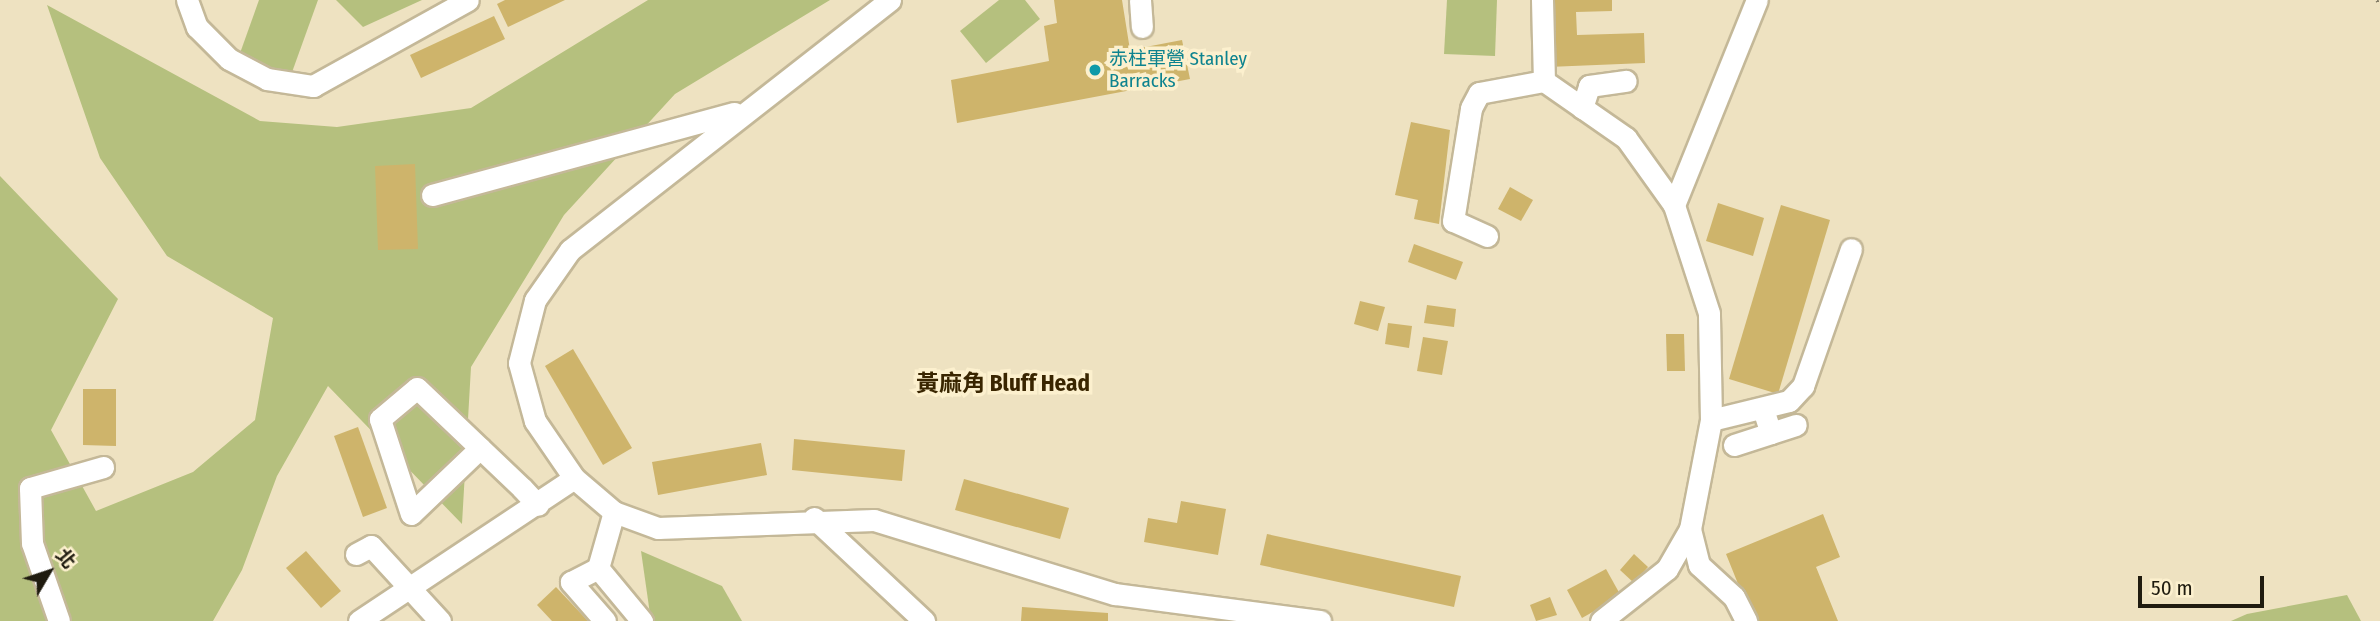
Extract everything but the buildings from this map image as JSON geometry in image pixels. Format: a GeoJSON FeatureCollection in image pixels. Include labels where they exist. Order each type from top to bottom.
{"type":"FeatureCollection","features":[{"type":"Feature","properties":{"kind":"lane"},"geometry":{"type":"LineString","coordinates":[[187,0],[197,27],[229,59],[267,79],[313,86],[468,0]]}},
{"type":"Feature","properties":{"kind":"lane"},"geometry":{"type":"LineString","coordinates":[[890,0],[744,110],[570,250],[535,300],[519,363],[535,421],[574,478],[614,512],[658,528],[814,518],[874,520],[1115,594],[1320,621]]}},
{"type":"Feature","properties":{"kind":"lane"},"geometry":{"type":"LineString","coordinates":[[1140,0],[1142,27]]}},
{"type":"Feature","properties":{"kind":"lane"},"geometry":{"type":"LineString","coordinates":[[1542,0],[1544,81]]}},
{"type":"Feature","properties":{"kind":"lane"},"geometry":{"type":"LineString","coordinates":[[1674,205],[1757,0]]}},
{"type":"Feature","properties":{"kind":"lane"},"geometry":{"type":"LineString","coordinates":[[1487,236],[1453,221],[1471,108],[1479,93],[1544,81],[1626,138],[1674,205],[1709,313],[1711,420],[1690,528],[1667,569],[1601,621]]}},
{"type":"Feature","properties":{"kind":"lane"},"geometry":{"type":"LineString","coordinates":[[1582,108],[1583,86],[1626,81]]}},
{"type":"Feature","properties":{"kind":"lane"},"geometry":{"type":"LineString","coordinates":[[432,195],[744,110]]}},
{"type":"Feature","properties":{"kind":"lane"},"geometry":{"type":"LineString","coordinates":[[1711,420],[1789,401],[1803,386],[1851,249]]}},
{"type":"Feature","properties":{"kind":"lane"},"geometry":{"type":"LineString","coordinates":[[480,448],[411,514],[380,419],[417,388],[480,448],[538,505]]}},
{"type":"Feature","properties":{"kind":"lane"},"geometry":{"type":"LineString","coordinates":[[1763,409],[1771,433]]}},
{"type":"Feature","properties":{"kind":"lane"},"geometry":{"type":"LineString","coordinates":[[1734,445],[1796,425]]}},
{"type":"Feature","properties":{"kind":"lane"},"geometry":{"type":"LineString","coordinates":[[59,621],[32,543],[30,488],[103,467]]}},
{"type":"Feature","properties":{"kind":"lane"},"geometry":{"type":"LineString","coordinates":[[359,621],[413,590],[574,478]]}},
{"type":"Feature","properties":{"kind":"lane"},"geometry":{"type":"LineString","coordinates":[[605,621],[571,582],[598,568],[614,512]]}},
{"type":"Feature","properties":{"kind":"lane"},"geometry":{"type":"LineString","coordinates":[[814,518],[924,621]]}},
{"type":"Feature","properties":{"kind":"lane"},"geometry":{"type":"LineString","coordinates":[[1690,528],[1699,565],[1734,597],[1746,621]]}},
{"type":"Feature","properties":{"kind":"lane"},"geometry":{"type":"LineString","coordinates":[[356,554],[371,546],[440,621]]}},
{"type":"Feature","properties":{"kind":"lane"},"geometry":{"type":"LineString","coordinates":[[598,568],[642,621]]}},
{"type":"Feature","properties":{"kind":"green space"},"geometry":{"type":"Polygon","coordinates":[[[259,0],[318,0],[291,75],[239,56],[259,0]]]}},
{"type":"Feature","properties":{"kind":"green space"},"geometry":{"type":"Polygon","coordinates":[[[336,0],[422,0],[363,27],[336,0]]]}},
{"type":"Feature","properties":{"kind":"green space"},"geometry":{"type":"Polygon","coordinates":[[[648,0],[830,0],[675,94],[564,215],[471,367],[462,524],[328,386],[277,476],[242,570],[213,621],[0,621],[0,176],[118,299],[51,430],[96,511],[193,472],[255,420],[273,318],[167,256],[100,158],[47,5],[260,121],[337,127],[471,108],[648,0]]]}},
{"type":"Feature","properties":{"kind":"green space"},"geometry":{"type":"Polygon","coordinates":[[[999,0],[1025,0],[1040,19],[986,63],[960,31],[999,0]]]}},
{"type":"Feature","properties":{"kind":"green space"},"geometry":{"type":"Polygon","coordinates":[[[1447,0],[1497,0],[1495,56],[1444,54],[1447,0]]]}},
{"type":"Feature","properties":{"kind":"green space"},"geometry":{"type":"Polygon","coordinates":[[[641,551],[722,586],[742,621],[651,621],[641,551]]]}},
{"type":"Feature","properties":{"kind":"green space"},"geometry":{"type":"Polygon","coordinates":[[[2347,595],[2361,621],[2231,621],[2247,614],[2347,595]]]}},
{"type":"Feature","properties":{"kind":"place","name":"赤柱軍營 Stanley Barracks"},"geometry":{"type":"Point","coordinates":[1095,70]}},
{"type":"Feature","properties":{"kind":"district","name":"黃麻角 Bluff Head"},"geometry":{"type":"Point","coordinates":[1003,383]}}]}
